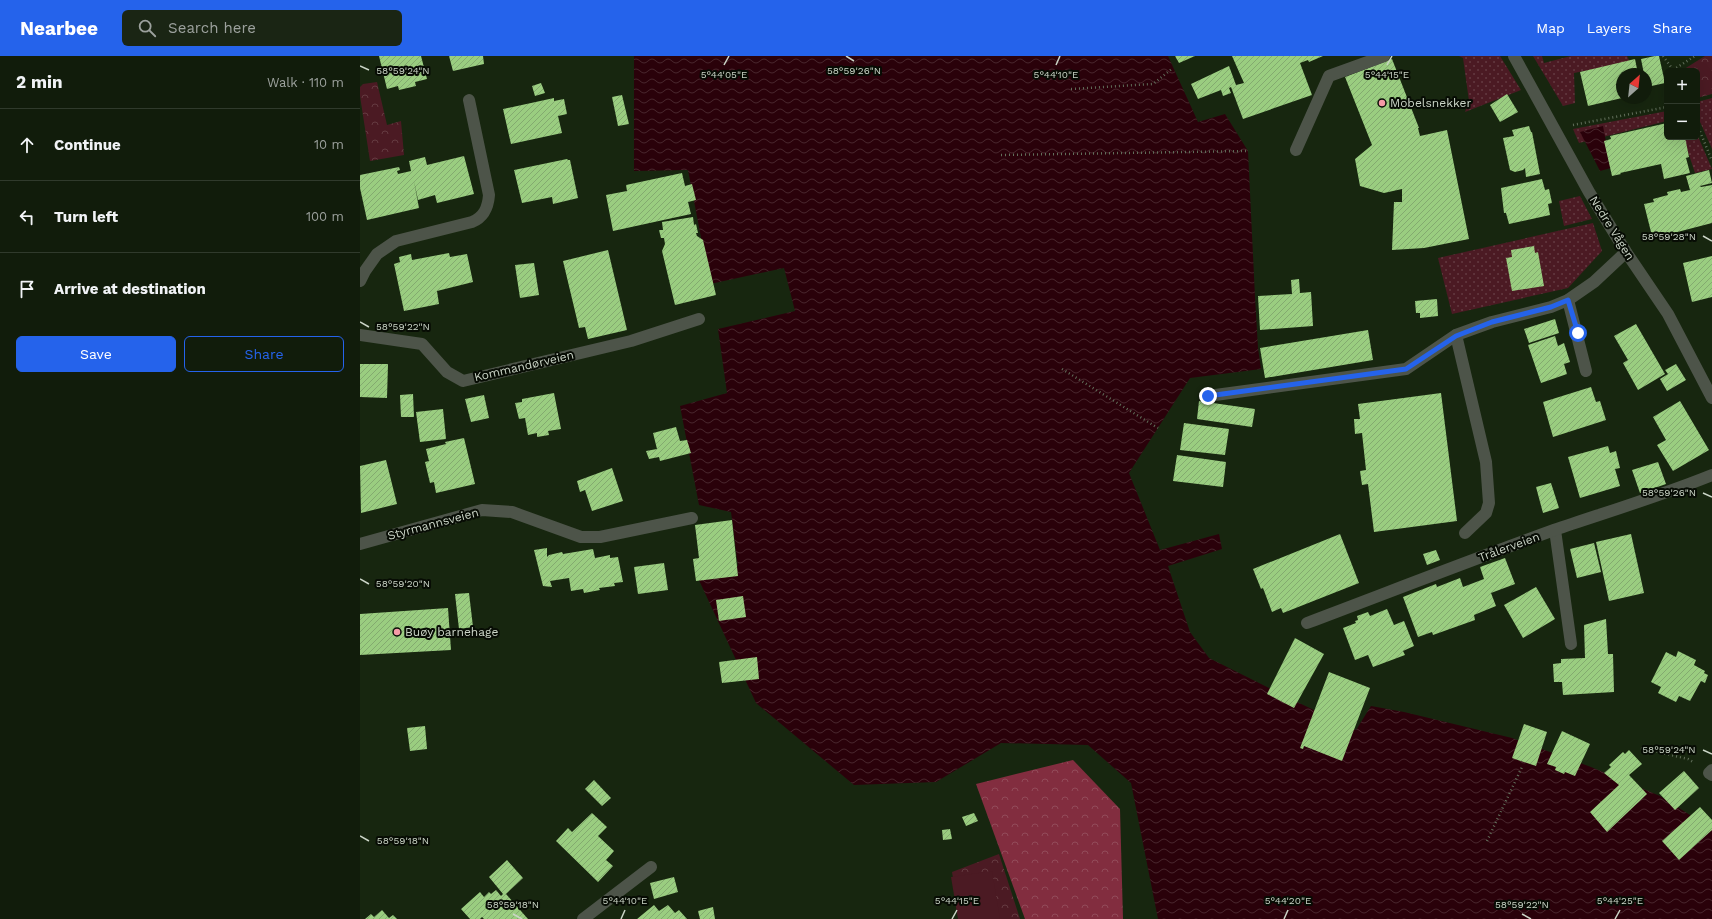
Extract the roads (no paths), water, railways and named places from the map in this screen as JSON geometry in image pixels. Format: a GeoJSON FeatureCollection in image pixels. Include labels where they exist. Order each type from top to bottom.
{"type":"FeatureCollection","features":[{"type":"Feature","properties":{"kind":"street"},"geometry":{"type":"LineString","coordinates":[[1296,150],[1329,76],[1384,56]]}},
{"type":"Feature","properties":{"kind":"street","name":"Nedre Vågen"},"geometry":{"type":"LineString","coordinates":[[1514,56],[1589,192],[1626,252],[1668,314],[1712,398]]}},
{"type":"Feature","properties":{"kind":"street"},"geometry":{"type":"LineString","coordinates":[[360,281],[364,271],[378,254],[396,241],[472,222],[479,219],[484,214],[488,205],[489,195],[469,100]]}},
{"type":"Feature","properties":{"kind":"street"},"geometry":{"type":"LineString","coordinates":[[1208,396],[1406,369],[1456,336],[1492,322],[1551,307],[1568,300],[1594,282],[1626,252]]}},
{"type":"Feature","properties":{"kind":"street"},"geometry":{"type":"LineString","coordinates":[[1568,300],[1586,371]]}},
{"type":"Feature","properties":{"kind":"street","name":"Kommandørveien"},"geometry":{"type":"LineString","coordinates":[[360,335],[422,344],[447,372],[463,381],[631,341],[699,319]]}},
{"type":"Feature","properties":{"kind":"street"},"geometry":{"type":"LineString","coordinates":[[1456,336],[1486,462],[1489,503],[1486,513],[1465,533]]}},
{"type":"Feature","properties":{"kind":"street","name":"Trålerveien"},"geometry":{"type":"LineString","coordinates":[[1307,623],[1555,530],[1644,501],[1712,475]]}},
{"type":"Feature","properties":{"kind":"street","name":"Styrmannsveien"},"geometry":{"type":"LineString","coordinates":[[360,544],[482,510],[512,512],[581,537],[600,537],[692,518]]}},
{"type":"Feature","properties":{"kind":"street"},"geometry":{"type":"LineString","coordinates":[[1555,530],[1571,644]]}},
{"type":"Feature","properties":{"kind":"street"},"geometry":{"type":"LineString","coordinates":[[583,919],[651,867]]}},
{"type":"Feature","properties":{"kind":"water"},"geometry":{"type":"Polygon","coordinates":[[[634,56],[1168,56],[1198,122],[1225,114],[1248,151],[1258,348],[1261,369],[1190,378],[1129,473],[1160,550],[1219,534],[1222,549],[1168,566],[1190,632],[1209,658],[1356,730],[1371,706],[1404,712],[1512,738],[1591,767],[1660,796],[1712,829],[1712,919],[1158,919],[1131,783],[1088,745],[1001,743],[936,782],[854,785],[756,703],[698,578],[738,566],[731,512],[699,505],[680,406],[727,393],[718,329],[795,311],[784,268],[710,284],[688,170],[634,171],[634,56]]]}},
{"type":"Feature","properties":{"kind":"water"},"geometry":{"type":"Polygon","coordinates":[[[1603,126],[1611,168],[1600,171],[1580,132],[1603,126]]]}},
{"type":"Feature","properties":{"kind":"place","name":"Mobelsnekker"},"geometry":{"type":"Point","coordinates":[1382,103]}},
{"type":"Feature","properties":{"kind":"place","name":"Buøy barnehage"},"geometry":{"type":"Point","coordinates":[397,632]}}]}
